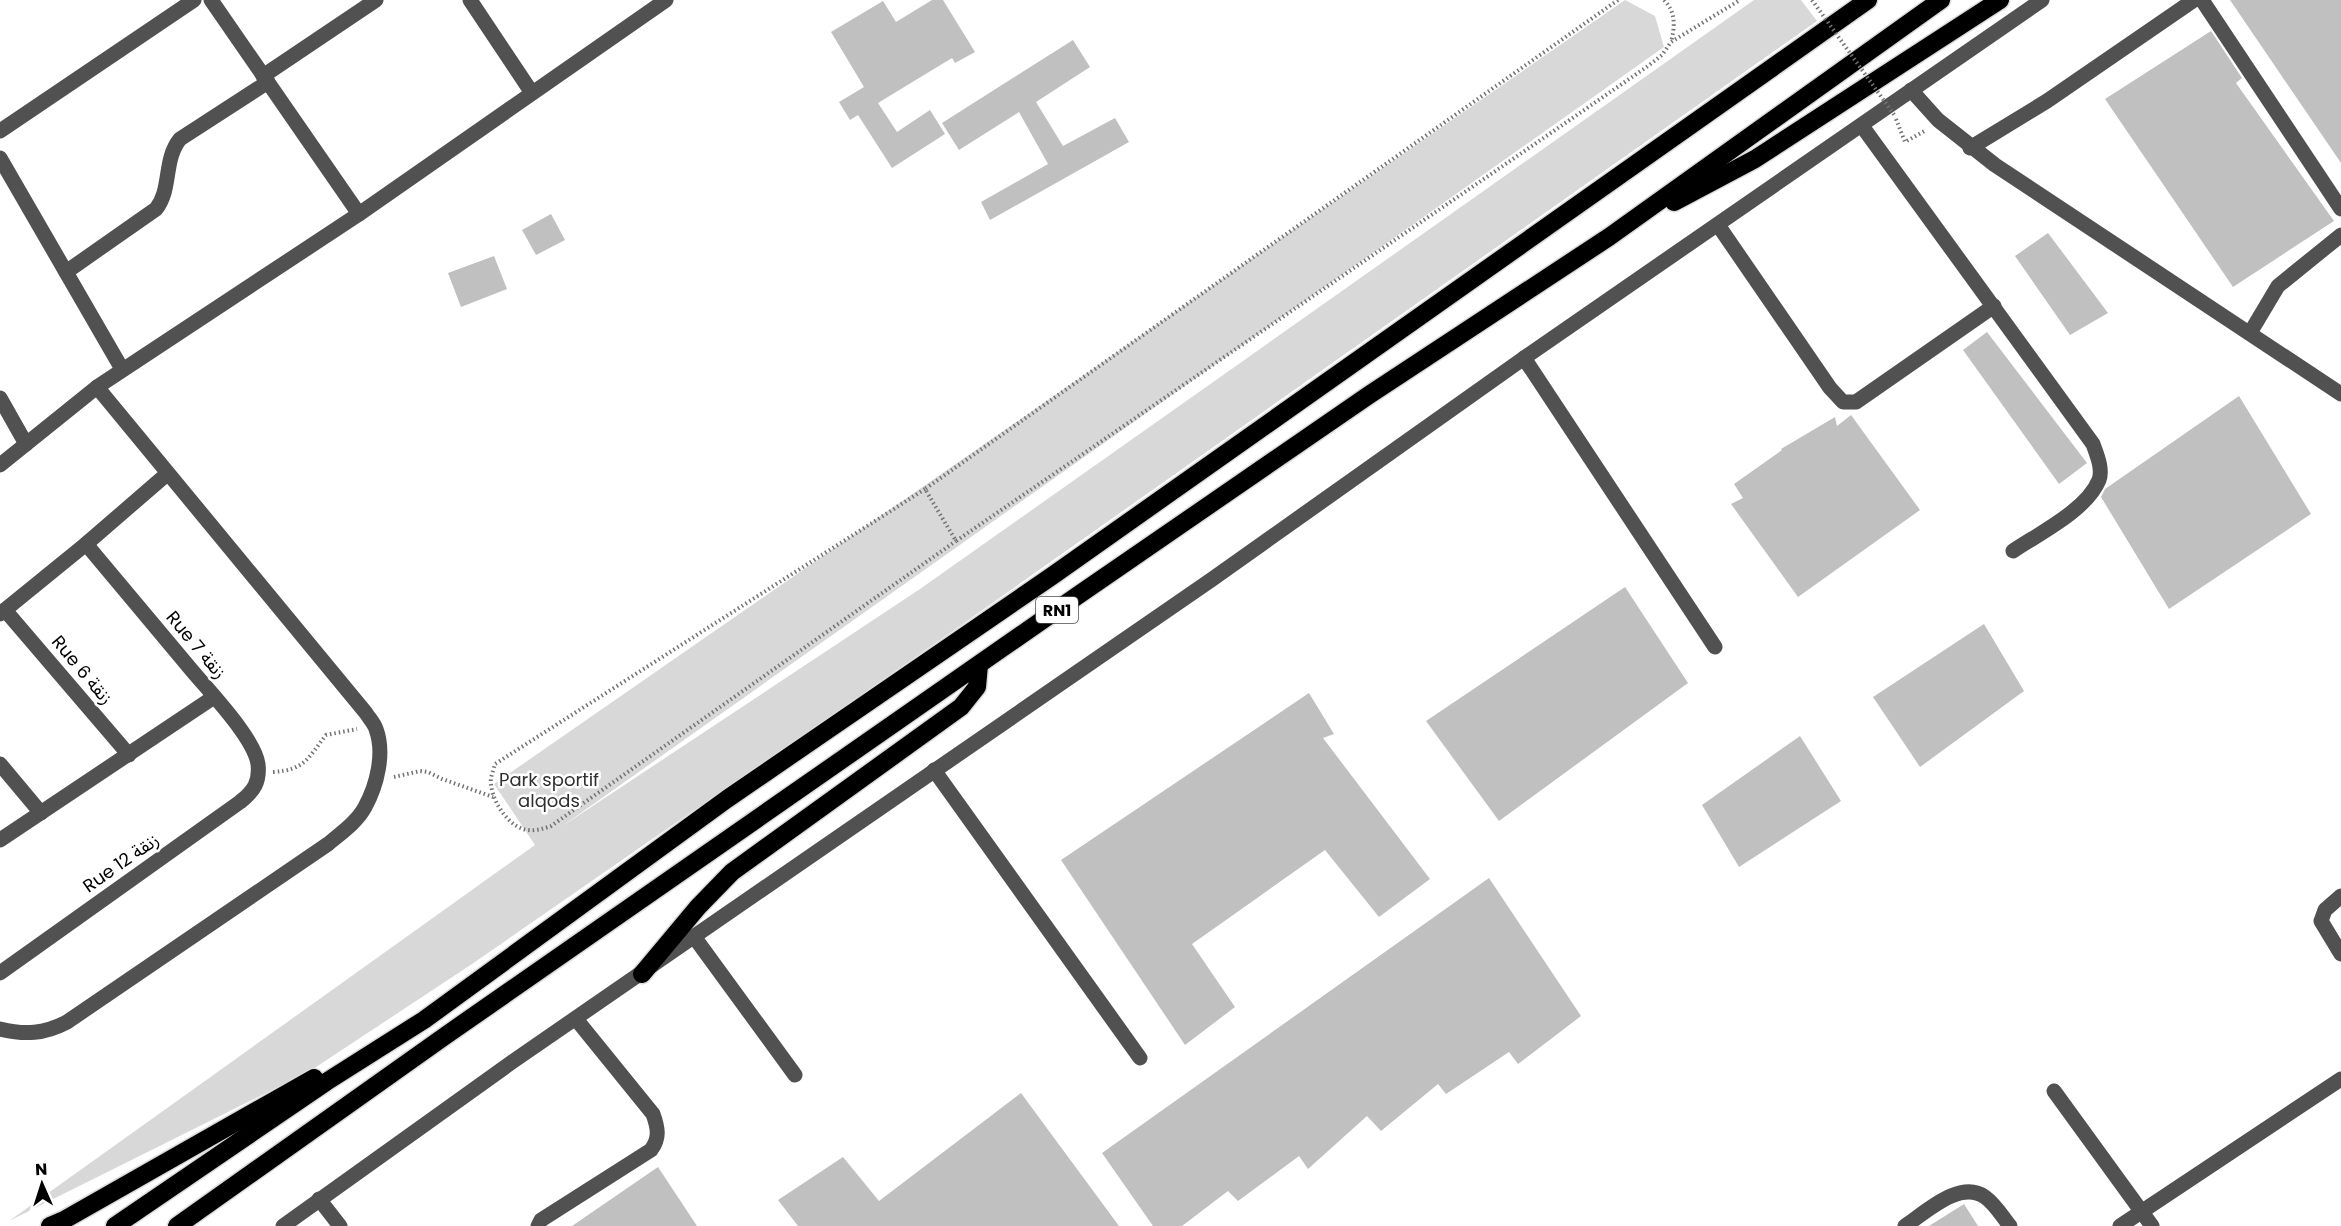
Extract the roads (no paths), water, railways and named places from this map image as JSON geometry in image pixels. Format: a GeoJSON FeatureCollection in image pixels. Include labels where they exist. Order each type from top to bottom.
{"type":"FeatureCollection","features":[{"type":"Feature","properties":{"kind":"highway","name":"RN1"},"geometry":{"type":"LineString","coordinates":[[115,1226],[326,1082],[424,1020],[727,799],[1052,576],[1868,0]]}},
{"type":"Feature","properties":{"kind":"highway","name":"RN1"},"geometry":{"type":"LineString","coordinates":[[177,1226],[445,1036],[1359,402],[1609,237],[1941,0]]}},
{"type":"Feature","properties":{"kind":"highway"},"geometry":{"type":"LineString","coordinates":[[1609,237],[1755,159],[2000,0]]}},
{"type":"Feature","properties":{"kind":"highway"},"geometry":{"type":"LineString","coordinates":[[642,974],[698,907],[732,872],[961,706],[977,687],[979,665]]}},
{"type":"Feature","properties":{"kind":"highway"},"geometry":{"type":"LineString","coordinates":[[50,1226],[329,1069],[381,1045],[424,1020]]}},
{"type":"Feature","properties":{"kind":"street"},"geometry":{"type":"LineString","coordinates":[[0,131],[194,0]]}},
{"type":"Feature","properties":{"kind":"street"},"geometry":{"type":"LineString","coordinates":[[211,0],[359,214]]}},
{"type":"Feature","properties":{"kind":"street"},"geometry":{"type":"LineString","coordinates":[[66,272],[156,209],[162,200],[171,154],[180,139],[375,0]]}},
{"type":"Feature","properties":{"kind":"street"},"geometry":{"type":"LineString","coordinates":[[470,0],[532,93]]}},
{"type":"Feature","properties":{"kind":"street"},"geometry":{"type":"LineString","coordinates":[[0,465],[122,369],[359,214],[666,0]]}},
{"type":"Feature","properties":{"kind":"street"},"geometry":{"type":"LineString","coordinates":[[282,1226],[934,770],[1211,580],[1524,358],[2042,0]]}},
{"type":"Feature","properties":{"kind":"street"},"geometry":{"type":"LineString","coordinates":[[1970,148],[2047,101],[2194,0]]}},
{"type":"Feature","properties":{"kind":"street"},"geometry":{"type":"LineString","coordinates":[[2202,0],[2341,209]]}},
{"type":"Feature","properties":{"kind":"street"},"geometry":{"type":"LineString","coordinates":[[1911,90],[1938,120],[1970,148],[2341,394]]}},
{"type":"Feature","properties":{"kind":"street"},"geometry":{"type":"LineString","coordinates":[[1862,126],[2093,444],[2100,471],[2099,480],[2083,503],[2013,550]]}},
{"type":"Feature","properties":{"kind":"street"},"geometry":{"type":"LineString","coordinates":[[0,158],[122,369]]}},
{"type":"Feature","properties":{"kind":"street"},"geometry":{"type":"LineString","coordinates":[[1718,225],[1830,388],[1843,402],[1856,402],[1994,306]]}},
{"type":"Feature","properties":{"kind":"street"},"geometry":{"type":"LineString","coordinates":[[2250,333],[2278,286],[2340,239]]}},
{"type":"Feature","properties":{"kind":"street"},"geometry":{"type":"LineString","coordinates":[[1524,358],[1715,647]]}},
{"type":"Feature","properties":{"kind":"street"},"geometry":{"type":"LineString","coordinates":[[0,1029],[30,1034],[52,1030],[102,999],[328,844],[350,825],[364,808],[375,781],[379,752],[376,727],[97,387]]}},
{"type":"Feature","properties":{"kind":"street"},"geometry":{"type":"LineString","coordinates":[[0,398],[26,444]]}},
{"type":"Feature","properties":{"kind":"street"},"geometry":{"type":"LineString","coordinates":[[2,612],[167,474]]}},
{"type":"Feature","properties":{"kind":"street","name":"Rue 7 زنقة"},"geometry":{"type":"LineString","coordinates":[[86,544],[214,697],[252,747],[258,777]]}},
{"type":"Feature","properties":{"kind":"street","name":"Rue 6 زنقة"},"geometry":{"type":"LineString","coordinates":[[2,612],[129,755]]}},
{"type":"Feature","properties":{"kind":"street"},"geometry":{"type":"LineString","coordinates":[[0,840],[214,697]]}},
{"type":"Feature","properties":{"kind":"street"},"geometry":{"type":"LineString","coordinates":[[0,764],[41,813]]}},
{"type":"Feature","properties":{"kind":"street"},"geometry":{"type":"LineString","coordinates":[[934,770],[1140,1058]]}},
{"type":"Feature","properties":{"kind":"street","name":"Rue 12 زنقة"},"geometry":{"type":"LineString","coordinates":[[0,973],[252,793],[258,777]]}},
{"type":"Feature","properties":{"kind":"street"},"geometry":{"type":"LineString","coordinates":[[2341,896],[2325,910],[2321,921],[2341,954]]}},
{"type":"Feature","properties":{"kind":"street"},"geometry":{"type":"LineString","coordinates":[[695,938],[795,1075]]}},
{"type":"Feature","properties":{"kind":"street"},"geometry":{"type":"LineString","coordinates":[[538,1226],[541,1220],[651,1150],[657,1142],[657,1125],[653,1114],[576,1019]]}},
{"type":"Feature","properties":{"kind":"street"},"geometry":{"type":"LineString","coordinates":[[2121,1226],[2341,1079]]}},
{"type":"Feature","properties":{"kind":"street"},"geometry":{"type":"LineString","coordinates":[[2054,1091],[2152,1226]]}},
{"type":"Feature","properties":{"kind":"street"},"geometry":{"type":"LineString","coordinates":[[1905,1226],[1952,1196],[1970,1192],[1985,1197],[2010,1226]]}},
{"type":"Feature","properties":{"kind":"street"},"geometry":{"type":"LineString","coordinates":[[319,1199],[340,1226]]}},
{"type":"Feature","properties":{"kind":"park label","name":"Park sportif alqods"},"geometry":{"type":"Point","coordinates":[549,790]}}]}
